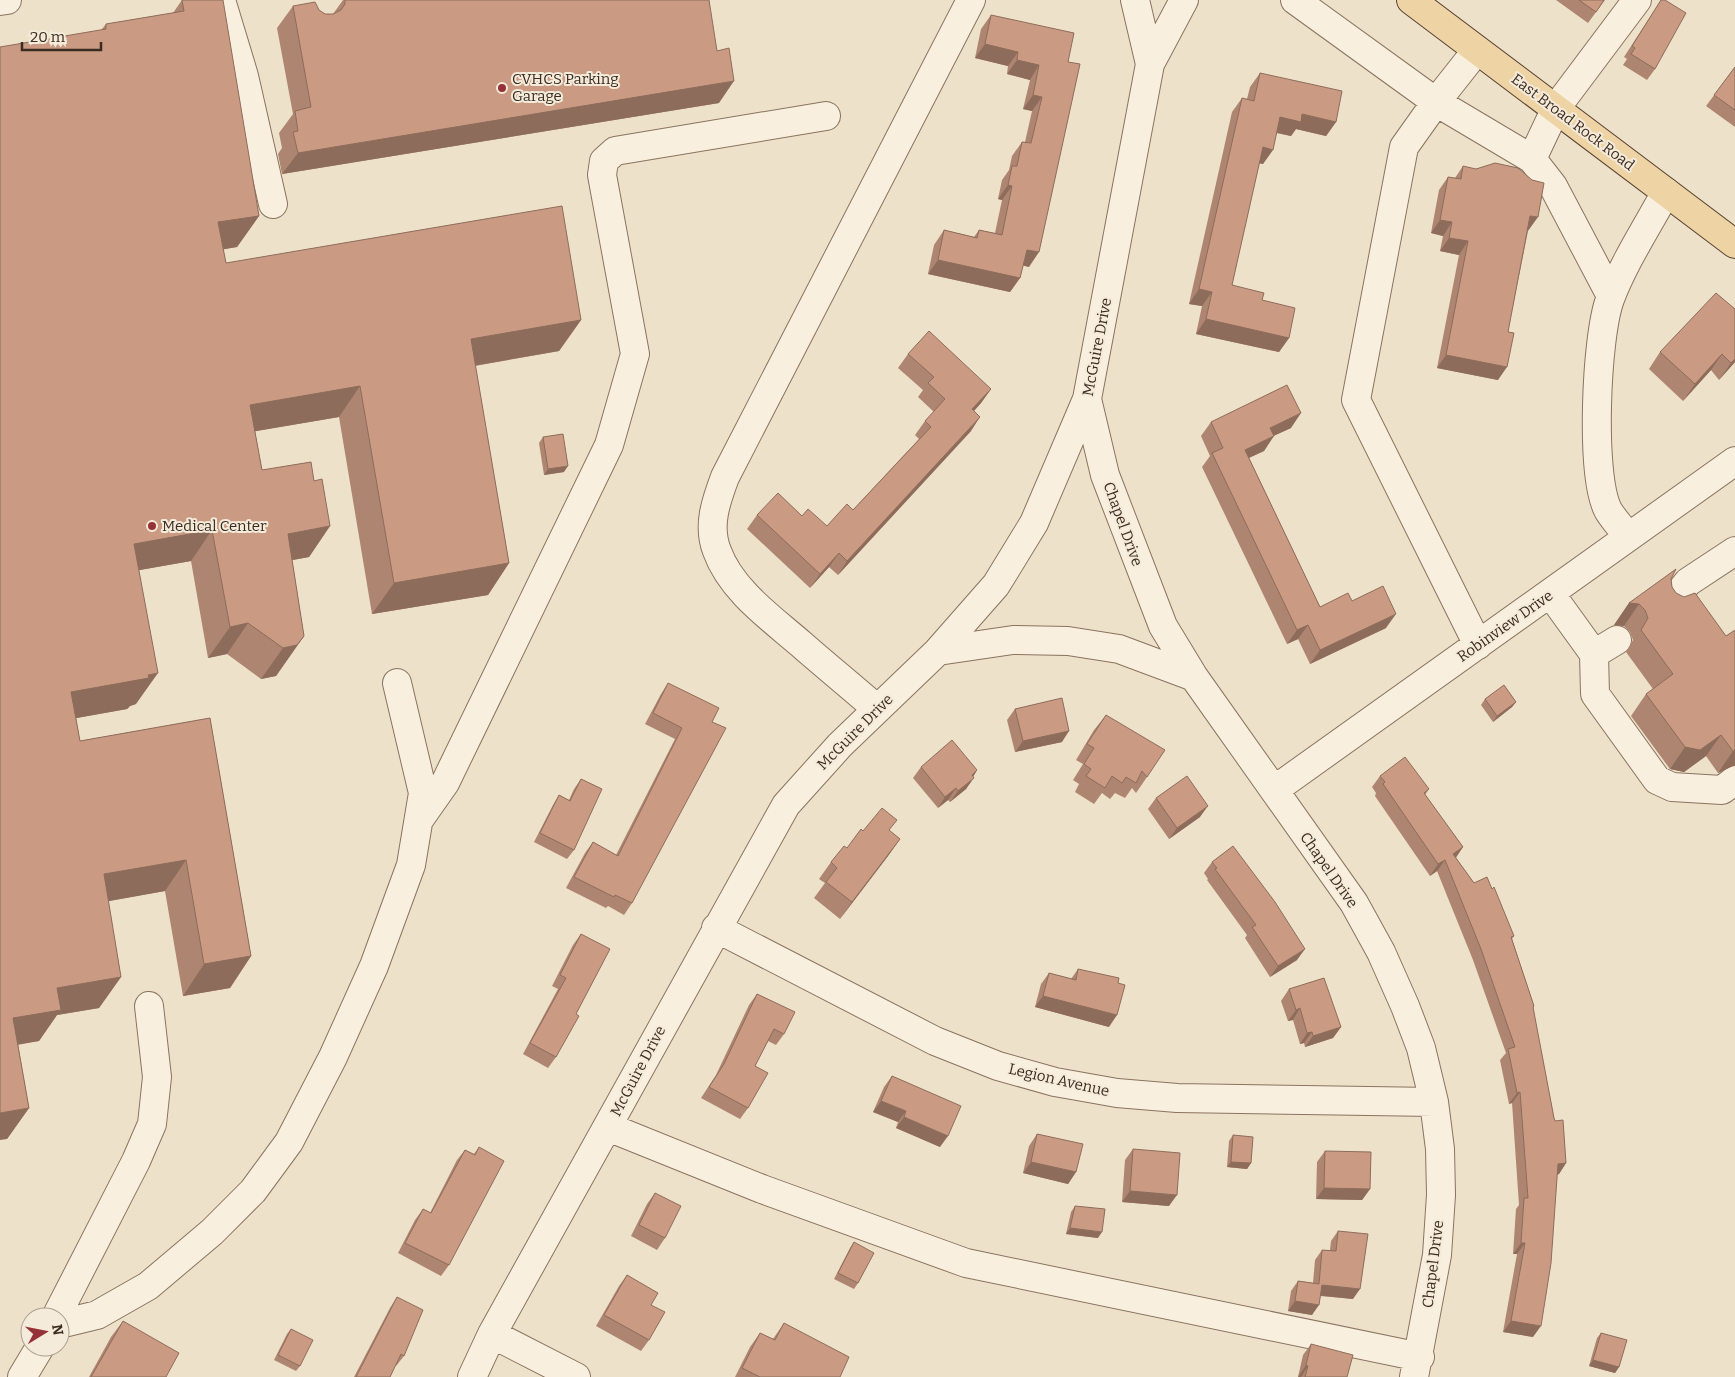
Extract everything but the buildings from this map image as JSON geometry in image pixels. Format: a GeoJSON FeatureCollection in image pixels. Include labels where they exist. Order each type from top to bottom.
{"type":"FeatureCollection","features":[{"type":"Feature","properties":{"kind":"main road","name":"East Broad Rock Road"},"geometry":{"type":"LineString","coordinates":[[1411,0],[1735,244]]}},
{"type":"Feature","properties":{"kind":"street"},"geometry":{"type":"LineString","coordinates":[[0,1],[6,0]]}},
{"type":"Feature","properties":{"kind":"street"},"geometry":{"type":"LineString","coordinates":[[221,0],[244,76],[273,204]]}},
{"type":"Feature","properties":{"kind":"street"},"geometry":{"type":"LineString","coordinates":[[877,709],[760,608],[727,572],[716,550],[712,526],[714,510],[725,477],[971,0]]}},
{"type":"Feature","properties":{"kind":"street","name":"McGuire Drive"},"geometry":{"type":"LineString","coordinates":[[1135,0],[1150,64]]}},
{"type":"Feature","properties":{"kind":"street","name":"McGuire Drive"},"geometry":{"type":"LineString","coordinates":[[472,1377],[492,1334],[786,805],[840,745],[938,651],[996,585],[1034,523],[1087,399],[1150,64],[1184,0]]}},
{"type":"Feature","properties":{"kind":"street"},"geometry":{"type":"LineString","coordinates":[[1295,0],[1436,102],[1532,159],[1553,186],[1612,296]]}},
{"type":"Feature","properties":{"kind":"street"},"geometry":{"type":"LineString","coordinates":[[1532,159],[1556,108],[1637,0]]}},
{"type":"Feature","properties":{"kind":"street"},"geometry":{"type":"LineString","coordinates":[[1477,50],[1404,147],[1356,400],[1478,644]]}},
{"type":"Feature","properties":{"kind":"street"},"geometry":{"type":"LineString","coordinates":[[418,820],[445,783],[609,445],[635,354],[602,175],[604,161],[615,151],[826,116]]}},
{"type":"Feature","properties":{"kind":"street"},"geometry":{"type":"LineString","coordinates":[[1628,537],[1608,509],[1599,469],[1597,376],[1612,296],[1630,256],[1666,192]]}},
{"type":"Feature","properties":{"kind":"street","name":"Chapel Drive"},"geometry":{"type":"LineString","coordinates":[[1087,399],[1106,475],[1163,626],[1194,677],[1354,903],[1381,952],[1421,1048],[1434,1102],[1440,1149],[1441,1195],[1437,1255],[1417,1367]]}},
{"type":"Feature","properties":{"kind":"street","name":"Robinview Drive"},"geometry":{"type":"LineString","coordinates":[[1274,790],[1735,461]]}},
{"type":"Feature","properties":{"kind":"street"},"geometry":{"type":"LineString","coordinates":[[1671,603],[1688,582],[1735,551]]}},
{"type":"Feature","properties":{"kind":"street"},"geometry":{"type":"LineString","coordinates":[[1550,593],[1594,654],[1595,694],[1657,780],[1672,787],[1722,790],[1735,780]]}},
{"type":"Feature","properties":{"kind":"street"},"geometry":{"type":"LineString","coordinates":[[938,651],[1013,640],[1068,641],[1119,649],[1194,677]]}},
{"type":"Feature","properties":{"kind":"street"},"geometry":{"type":"LineString","coordinates":[[1594,654],[1617,640]]}},
{"type":"Feature","properties":{"kind":"street"},"geometry":{"type":"LineString","coordinates":[[70,1322],[97,1315],[148,1286],[212,1232],[253,1191],[289,1142],[333,1057],[374,966],[411,865],[423,793],[397,683]]}},
{"type":"Feature","properties":{"kind":"street","name":"Legion Avenue"},"geometry":{"type":"LineString","coordinates":[[716,928],[935,1041],[998,1066],[1055,1082],[1117,1093],[1177,1098],[1434,1102]]}},
{"type":"Feature","properties":{"kind":"street"},"geometry":{"type":"LineString","coordinates":[[61,1307],[136,1161],[152,1124],[157,1077],[148,1006]]}},
{"type":"Feature","properties":{"kind":"street"},"geometry":{"type":"LineString","coordinates":[[608,1127],[762,1189],[966,1263],[1417,1367]]}},
{"type":"Feature","properties":{"kind":"street"},"geometry":{"type":"LineString","coordinates":[[492,1334],[576,1377]]}},
{"type":"Feature","properties":{"kind":"street"},"geometry":{"type":"LineString","coordinates":[[22,1377],[34,1357]]}},
{"type":"Feature","properties":{"kind":"place","name":"CVHCS Parking Garage"},"geometry":{"type":"Point","coordinates":[502,88]}},
{"type":"Feature","properties":{"kind":"place","name":"Medical Center"},"geometry":{"type":"Point","coordinates":[152,526]}}]}
